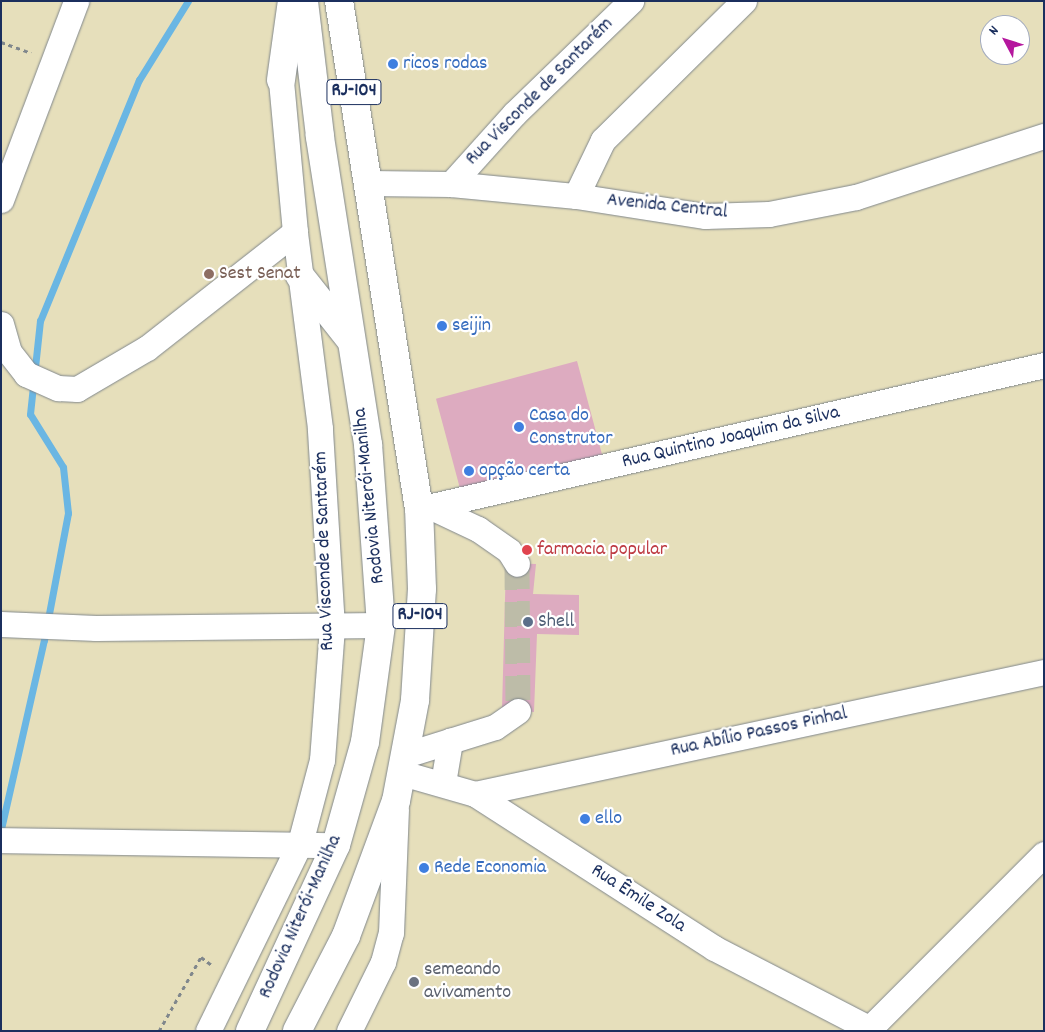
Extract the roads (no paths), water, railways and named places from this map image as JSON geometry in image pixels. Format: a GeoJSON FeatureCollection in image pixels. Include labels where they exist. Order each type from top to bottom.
{"type":"FeatureCollection","features":[{"type":"Feature","properties":{"kind":"highway"},"geometry":{"type":"LineString","coordinates":[[280,80],[292,1]]}},
{"type":"Feature","properties":{"kind":"highway","name":"Rodovia Niterói-Manilha"},"geometry":{"type":"LineString","coordinates":[[250,1031],[336,845],[365,742],[381,625],[368,444],[350,339],[304,1]]}},
{"type":"Feature","properties":{"kind":"highway","name":"RJ-104"},"geometry":{"type":"LineString","coordinates":[[297,1031],[346,936],[396,801],[415,700],[422,589],[425,508],[339,1]]}},
{"type":"Feature","properties":{"kind":"highway"},"geometry":{"type":"LineString","coordinates":[[300,276],[350,339]]}},
{"type":"Feature","properties":{"kind":"street"},"geometry":{"type":"LineString","coordinates":[[1,200],[76,1]]}},
{"type":"Feature","properties":{"kind":"street","name":"Rua Visconde de Santarém"},"geometry":{"type":"LineString","coordinates":[[451,184],[514,114],[631,1]]}},
{"type":"Feature","properties":{"kind":"street"},"geometry":{"type":"LineString","coordinates":[[576,196],[603,140],[744,1]]}},
{"type":"Feature","properties":{"kind":"street","name":"Rua Visconde de Santarém"},"geometry":{"type":"LineString","coordinates":[[208,1031],[300,843],[322,760],[332,627],[320,428],[300,276],[280,80]]}},
{"type":"Feature","properties":{"kind":"street","name":"Avenida Central"},"geometry":{"type":"LineString","coordinates":[[369,183],[451,184],[576,196],[705,216],[769,214],[856,197],[1044,136]]}},
{"type":"Feature","properties":{"kind":"street"},"geometry":{"type":"LineString","coordinates":[[1,324],[9,352],[26,374],[58,388],[77,389],[147,348],[295,232]]}},
{"type":"Feature","properties":{"kind":"street","name":"Rua Quintino Joaquim da Silva"},"geometry":{"type":"LineString","coordinates":[[425,508],[1044,365]]}},
{"type":"Feature","properties":{"kind":"street"},"geometry":{"type":"LineString","coordinates":[[425,508],[478,529],[509,551],[517,564]]}},
{"type":"Feature","properties":{"kind":"street"},"geometry":{"type":"LineString","coordinates":[[1,624],[96,628],[381,625]]}},
{"type":"Feature","properties":{"kind":"street","name":"Rua Abílio Passos Pinhal"},"geometry":{"type":"LineString","coordinates":[[475,794],[1044,672]]}},
{"type":"Feature","properties":{"kind":"street"},"geometry":{"type":"LineString","coordinates":[[403,764],[450,741],[495,727],[518,711]]}},
{"type":"Feature","properties":{"kind":"street"},"geometry":{"type":"LineString","coordinates":[[443,783],[450,741]]}},
{"type":"Feature","properties":{"kind":"street","name":"Rua Êmile Zola"},"geometry":{"type":"LineString","coordinates":[[403,764],[443,783],[475,794],[714,948],[872,1029]]}},
{"type":"Feature","properties":{"kind":"street"},"geometry":{"type":"LineString","coordinates":[[350,1031],[383,962],[391,933],[396,801]]}},
{"type":"Feature","properties":{"kind":"street"},"geometry":{"type":"LineString","coordinates":[[13,840],[336,845]]}},
{"type":"Feature","properties":{"kind":"street"},"geometry":{"type":"LineString","coordinates":[[872,1029],[1044,854]]}},
{"type":"Feature","properties":{"kind":"waterway"},"geometry":{"type":"LineString","coordinates":[[1,829],[44,640],[68,513],[63,467],[30,414],[40,321],[139,80],[188,1]]}},
{"type":"Feature","properties":{"kind":"tunnel"},"geometry":{"type":"LineString","coordinates":[[517,564],[518,711]]}},
{"type":"Feature","properties":{"kind":"place","name":"ricos rodas"},"geometry":{"type":"Point","coordinates":[393,64]}},
{"type":"Feature","properties":{"kind":"place","name":"Sest Senat"},"geometry":{"type":"Point","coordinates":[209,274]}},
{"type":"Feature","properties":{"kind":"place","name":"seijin"},"geometry":{"type":"Point","coordinates":[442,326]}},
{"type":"Feature","properties":{"kind":"place","name":"Casa do Construtor"},"geometry":{"type":"Point","coordinates":[519,427]}},
{"type":"Feature","properties":{"kind":"place","name":"opção certa"},"geometry":{"type":"Point","coordinates":[469,471]}},
{"type":"Feature","properties":{"kind":"place","name":"farmacia popular"},"geometry":{"type":"Point","coordinates":[527,550]}},
{"type":"Feature","properties":{"kind":"place","name":"Shell"},"geometry":{"type":"Point","coordinates":[528,622]}},
{"type":"Feature","properties":{"kind":"place","name":"ello"},"geometry":{"type":"Point","coordinates":[585,819]}},
{"type":"Feature","properties":{"kind":"place","name":"Rede Economia"},"geometry":{"type":"Point","coordinates":[424,868]}},
{"type":"Feature","properties":{"kind":"place","name":"semeando avivamento"},"geometry":{"type":"Point","coordinates":[414,982]}}]}
